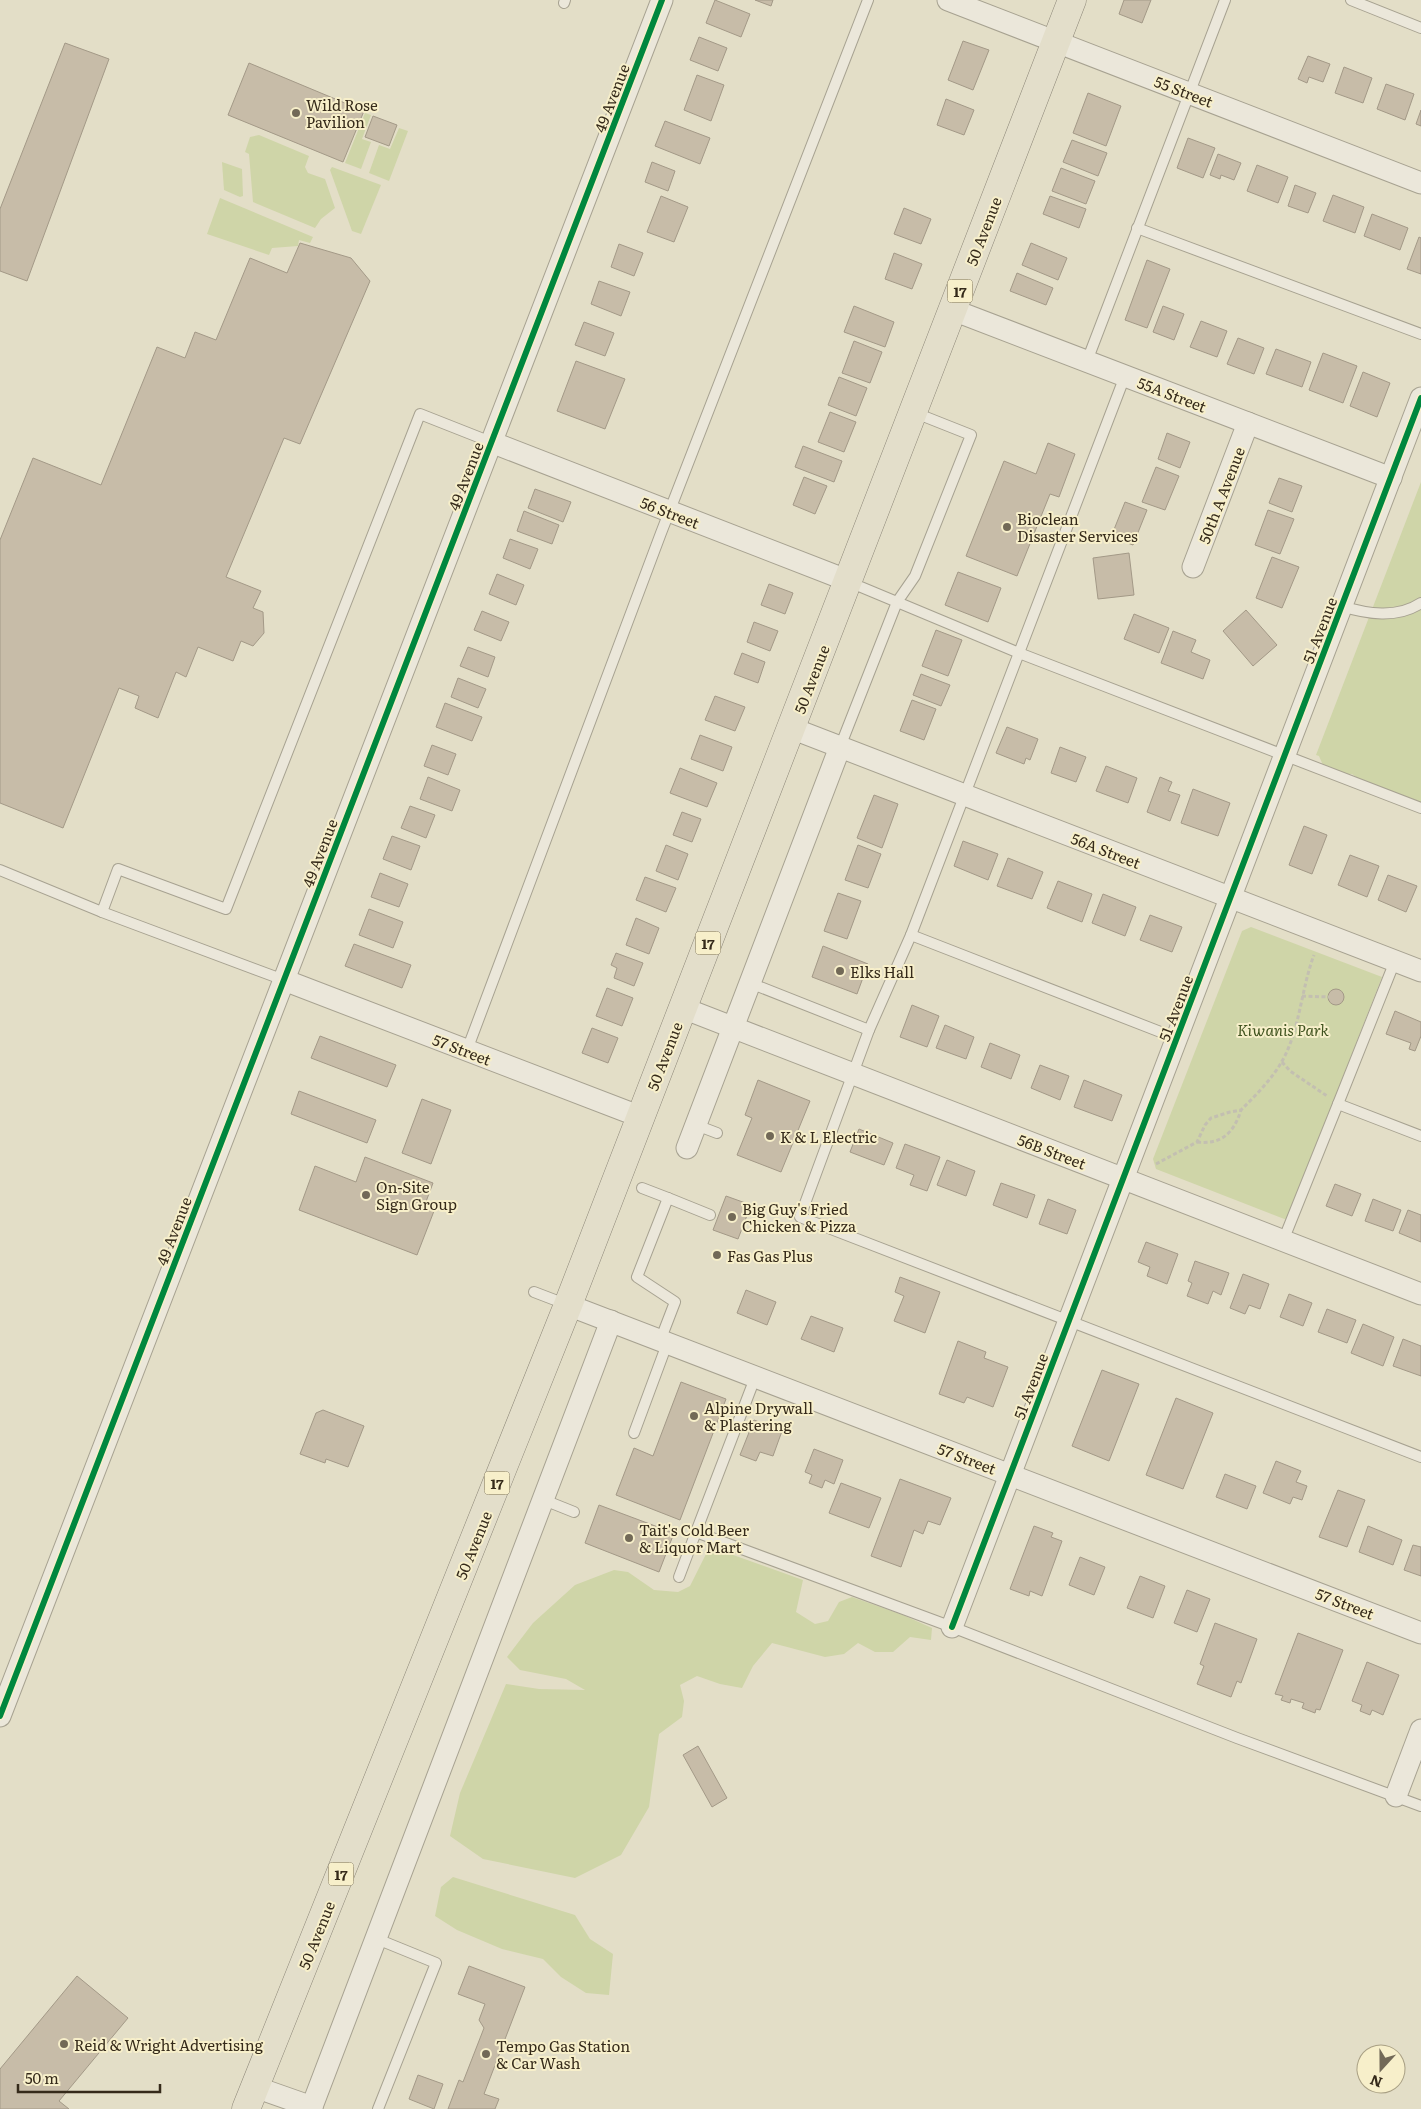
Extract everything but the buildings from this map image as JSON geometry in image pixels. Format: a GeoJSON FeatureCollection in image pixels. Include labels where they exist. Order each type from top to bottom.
{"type":"FeatureCollection","features":[{"type":"Feature","properties":{"kind":"main road","name":"50 Avenue"},"geometry":{"type":"LineString","coordinates":[[251,2098],[568,1305],[1072,0]]}},
{"type":"Feature","properties":{"kind":"street","name":"49 Avenue"},"geometry":{"type":"LineString","coordinates":[[0,1716],[662,0]]}},
{"type":"Feature","properties":{"kind":"street","name":"55 Street"},"geometry":{"type":"LineString","coordinates":[[948,0],[1421,183]]}},
{"type":"Feature","properties":{"kind":"street","name":"55A Street"},"geometry":{"type":"LineString","coordinates":[[953,310],[1391,478]]}},
{"type":"Feature","properties":{"kind":"street","name":"51 Avenue"},"geometry":{"type":"LineString","coordinates":[[952,1627],[1421,398]]}},
{"type":"Feature","properties":{"kind":"street","name":"50th A Avenue"},"geometry":{"type":"LineString","coordinates":[[1193,567],[1248,423]]}},
{"type":"Feature","properties":{"kind":"street","name":"56 Street"},"geometry":{"type":"LineString","coordinates":[[491,442],[849,581]]}},
{"type":"Feature","properties":{"kind":"street","name":"56A Street"},"geometry":{"type":"LineString","coordinates":[[791,728],[1421,970]]}},
{"type":"Feature","properties":{"kind":"street"},"geometry":{"type":"LineString","coordinates":[[687,1148],[840,747]]}},
{"type":"Feature","properties":{"kind":"street","name":"57 Street"},"geometry":{"type":"LineString","coordinates":[[284,980],[641,1117]]}},
{"type":"Feature","properties":{"kind":"street","name":"56B Street"},"geometry":{"type":"LineString","coordinates":[[683,1008],[1421,1294]]}},
{"type":"Feature","properties":{"kind":"street","name":"57 Street"},"geometry":{"type":"LineString","coordinates":[[568,1305],[1421,1633]]}},
{"type":"Feature","properties":{"kind":"street"},"geometry":{"type":"LineString","coordinates":[[251,2098],[314,2108],[610,1321]]}},
{"type":"Feature","properties":{"kind":"street"},"geometry":{"type":"LineString","coordinates":[[1396,1796],[1421,1730]]}},
{"type":"Feature","properties":{"kind":"lane"},"geometry":{"type":"LineString","coordinates":[[467,1050],[828,98],[868,0]]}},
{"type":"Feature","properties":{"kind":"lane"},"geometry":{"type":"LineString","coordinates":[[1086,361],[1225,0]]}},
{"type":"Feature","properties":{"kind":"lane"},"geometry":{"type":"LineString","coordinates":[[1351,0],[1421,28]]}},
{"type":"Feature","properties":{"kind":"lane"},"geometry":{"type":"LineString","coordinates":[[1137,228],[1421,334]]}},
{"type":"Feature","properties":{"kind":"lane"},"geometry":{"type":"LineString","coordinates":[[1125,376],[911,935],[869,1030],[854,1075],[800,1217],[1421,1457]]}},
{"type":"Feature","properties":{"kind":"lane"},"geometry":{"type":"LineString","coordinates":[[840,747],[897,602],[914,576],[972,435],[913,412]]}},
{"type":"Feature","properties":{"kind":"lane"},"geometry":{"type":"LineString","coordinates":[[102,912],[118,869],[226,909],[420,414],[491,442]]}},
{"type":"Feature","properties":{"kind":"lane"},"geometry":{"type":"LineString","coordinates":[[849,581],[1019,652],[1421,808]]}},
{"type":"Feature","properties":{"kind":"lane"},"geometry":{"type":"LineString","coordinates":[[1342,606],[1365,614],[1396,613],[1421,603]]}},
{"type":"Feature","properties":{"kind":"lane"},"geometry":{"type":"LineString","coordinates":[[0,870],[102,912],[284,980]]}},
{"type":"Feature","properties":{"kind":"lane"},"geometry":{"type":"LineString","coordinates":[[911,935],[1176,1038]]}},
{"type":"Feature","properties":{"kind":"lane"},"geometry":{"type":"LineString","coordinates":[[1284,1240],[1395,961]]}},
{"type":"Feature","properties":{"kind":"lane"},"geometry":{"type":"LineString","coordinates":[[750,983],[869,1030]]}},
{"type":"Feature","properties":{"kind":"lane"},"geometry":{"type":"LineString","coordinates":[[1338,1104],[1421,1136]]}},
{"type":"Feature","properties":{"kind":"lane"},"geometry":{"type":"LineString","coordinates":[[696,1125],[717,1133]]}},
{"type":"Feature","properties":{"kind":"lane"},"geometry":{"type":"LineString","coordinates":[[642,1188],[710,1215]]}},
{"type":"Feature","properties":{"kind":"lane"},"geometry":{"type":"LineString","coordinates":[[634,1433],[675,1302],[637,1277],[668,1198]]}},
{"type":"Feature","properties":{"kind":"lane"},"geometry":{"type":"LineString","coordinates":[[534,1292],[568,1305]]}},
{"type":"Feature","properties":{"kind":"lane"},"geometry":{"type":"LineString","coordinates":[[679,1577],[755,1378]]}},
{"type":"Feature","properties":{"kind":"lane"},"geometry":{"type":"LineString","coordinates":[[544,1500],[574,1512]]}},
{"type":"Feature","properties":{"kind":"lane"},"geometry":{"type":"LineString","coordinates":[[696,1532],[952,1627],[1237,1738],[1421,1806]]}},
{"type":"Feature","properties":{"kind":"lane"},"geometry":{"type":"LineString","coordinates":[[377,1939],[436,1963],[378,2109]]}},
{"type":"Feature","properties":{"kind":"path"},"geometry":{"type":"LineString","coordinates":[[1156,1164],[1197,1142],[1217,1142],[1232,1131],[1241,1110],[1282,1062],[1295,1027],[1306,974],[1314,955]]}},
{"type":"Feature","properties":{"kind":"path"},"geometry":{"type":"LineString","coordinates":[[1302,996],[1329,998]]}},
{"type":"Feature","properties":{"kind":"path"},"geometry":{"type":"LineString","coordinates":[[1282,1062],[1290,1070],[1338,1104]]}},
{"type":"Feature","properties":{"kind":"path"},"geometry":{"type":"LineString","coordinates":[[1197,1142],[1205,1124],[1211,1118],[1241,1110]]}},
{"type":"Feature","properties":{"kind":"green space"},"geometry":{"type":"Polygon","coordinates":[[[365,113],[371,115],[362,139],[371,142],[361,169],[345,163],[365,113]]]}},
{"type":"Feature","properties":{"kind":"green space"},"geometry":{"type":"Polygon","coordinates":[[[399,128],[408,131],[389,181],[369,173],[379,145],[390,149],[399,128]]]}},
{"type":"Feature","properties":{"kind":"green space"},"geometry":{"type":"Polygon","coordinates":[[[259,135],[309,156],[305,167],[308,173],[325,179],[335,208],[321,219],[315,228],[253,202],[249,154],[245,152],[250,137],[259,135]]]}},
{"type":"Feature","properties":{"kind":"green space"},"geometry":{"type":"Polygon","coordinates":[[[222,162],[242,169],[243,196],[240,197],[224,190],[222,162]]]}},
{"type":"Feature","properties":{"kind":"green space"},"geometry":{"type":"Polygon","coordinates":[[[332,167],[381,185],[361,234],[352,231],[330,170],[332,167]]]}},
{"type":"Feature","properties":{"kind":"green space"},"geometry":{"type":"Polygon","coordinates":[[[220,198],[313,237],[310,243],[299,240],[298,246],[272,248],[269,255],[207,234],[220,198]]]}},
{"type":"Feature","properties":{"kind":"green space"},"geometry":{"type":"Polygon","coordinates":[[[1421,482],[1421,807],[1367,785],[1352,774],[1336,776],[1326,772],[1319,756],[1316,755],[1421,482]]]}},
{"type":"Feature","properties":{"kind":"green space","name":"Kiwanis Park"},"geometry":{"type":"Polygon","coordinates":[[[1251,927],[1382,977],[1287,1220],[1156,1169],[1153,1159],[1242,931],[1251,927]]]}},
{"type":"Feature","properties":{"kind":"green space"},"geometry":{"type":"Polygon","coordinates":[[[722,1551],[803,1580],[796,1612],[815,1624],[828,1621],[839,1602],[852,1597],[903,1615],[932,1628],[931,1640],[910,1637],[893,1652],[875,1652],[858,1643],[844,1654],[825,1657],[772,1643],[753,1666],[742,1688],[720,1684],[697,1676],[680,1685],[684,1701],[682,1717],[659,1734],[649,1807],[621,1855],[575,1878],[483,1859],[450,1836],[460,1793],[506,1684],[539,1689],[585,1690],[566,1679],[520,1670],[507,1657],[533,1623],[575,1585],[614,1570],[628,1572],[654,1590],[678,1592],[690,1586],[706,1554],[722,1551]]]}},
{"type":"Feature","properties":{"kind":"green space"},"geometry":{"type":"Polygon","coordinates":[[[453,1877],[575,1915],[590,1939],[613,1954],[609,1995],[586,1993],[561,1977],[543,1959],[502,1949],[457,1930],[435,1916],[441,1887],[453,1877]]]}},
{"type":"Feature","properties":{"kind":"cycle path"},"geometry":{"type":"LineString","coordinates":[[0,1716],[662,0]]}},
{"type":"Feature","properties":{"kind":"cycle path"},"geometry":{"type":"LineString","coordinates":[[952,1627],[1421,398]]}},
{"type":"Feature","properties":{"kind":"place","name":"Wild Rose Pavilion"},"geometry":{"type":"Point","coordinates":[296,113]}},
{"type":"Feature","properties":{"kind":"place","name":"Bioclean Disaster Services"},"geometry":{"type":"Point","coordinates":[1007,527]}},
{"type":"Feature","properties":{"kind":"place","name":"Elks Hall"},"geometry":{"type":"Point","coordinates":[840,971]}},
{"type":"Feature","properties":{"kind":"place","name":"K & L Electric"},"geometry":{"type":"Point","coordinates":[770,1136]}},
{"type":"Feature","properties":{"kind":"place","name":"On-Site Sign Group"},"geometry":{"type":"Point","coordinates":[366,1195]}},
{"type":"Feature","properties":{"kind":"place","name":"Big Guy's Fried Chicken & Pizza"},"geometry":{"type":"Point","coordinates":[732,1217]}},
{"type":"Feature","properties":{"kind":"place","name":"Fas Gas Plus"},"geometry":{"type":"Point","coordinates":[717,1255]}},
{"type":"Feature","properties":{"kind":"place","name":"Alpine Drywall & Plastering"},"geometry":{"type":"Point","coordinates":[694,1416]}},
{"type":"Feature","properties":{"kind":"place","name":"Tait's Cold Beer & Liquor Mart"},"geometry":{"type":"Point","coordinates":[629,1538]}},
{"type":"Feature","properties":{"kind":"place","name":"Reid & Wright Advertising"},"geometry":{"type":"Point","coordinates":[64,2044]}},
{"type":"Feature","properties":{"kind":"place","name":"Tempo Gas Station & Car Wash"},"geometry":{"type":"Point","coordinates":[486,2054]}}]}
